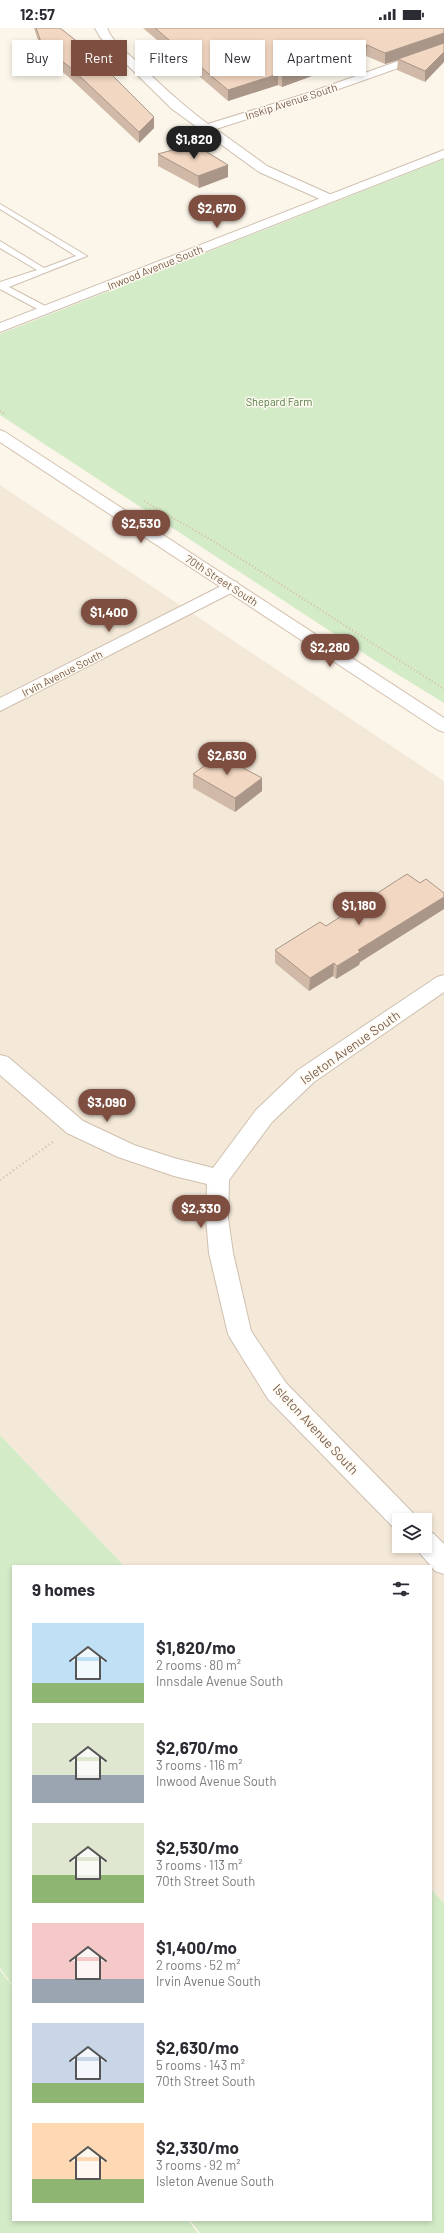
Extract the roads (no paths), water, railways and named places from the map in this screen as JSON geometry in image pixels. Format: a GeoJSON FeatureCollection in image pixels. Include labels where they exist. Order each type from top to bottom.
{"type":"FeatureCollection","features":[{"type":"Feature","properties":{"kind":"street"},"geometry":{"type":"LineString","coordinates":[[101,28],[104,35],[118,50],[176,106],[263,169],[329,199]]}},
{"type":"Feature","properties":{"kind":"street","name":"Inskip Avenue South"},"geometry":{"type":"LineString","coordinates":[[206,128],[309,96],[444,48]]}},
{"type":"Feature","properties":{"kind":"street","name":"Inwood Avenue South"},"geometry":{"type":"LineString","coordinates":[[0,328],[444,154]]}},
{"type":"Feature","properties":{"kind":"street","name":"70th Street South"},"geometry":{"type":"LineString","coordinates":[[0,435],[444,726]]}},
{"type":"Feature","properties":{"kind":"street","name":"Irvin Avenue South"},"geometry":{"type":"LineString","coordinates":[[0,705],[231,586]]}},
{"type":"Feature","properties":{"kind":"street","name":"Isleton Avenue South"},"geometry":{"type":"LineString","coordinates":[[396,1513],[277,1391],[240,1334],[221,1253],[217,1218],[218,1178],[264,1116],[306,1076],[444,982]]}},
{"type":"Feature","properties":{"kind":"street"},"geometry":{"type":"LineString","coordinates":[[0,1063],[75,1127],[126,1151],[174,1167],[218,1178]]}},
{"type":"Feature","properties":{"kind":"street"},"geometry":{"type":"LineString","coordinates":[[432,1549],[444,1562]]}},
{"type":"Feature","properties":{"kind":"lane"},"geometry":{"type":"LineString","coordinates":[[0,206],[83,256],[1,285]]}},
{"type":"Feature","properties":{"kind":"lane"},"geometry":{"type":"LineString","coordinates":[[0,244],[44,271]]}},
{"type":"Feature","properties":{"kind":"lane"},"geometry":{"type":"LineString","coordinates":[[1,285],[46,310]]}},
{"type":"Feature","properties":{"kind":"park label","name":"Shepard Farm"},"geometry":{"type":"Point","coordinates":[279,401]}}]}
